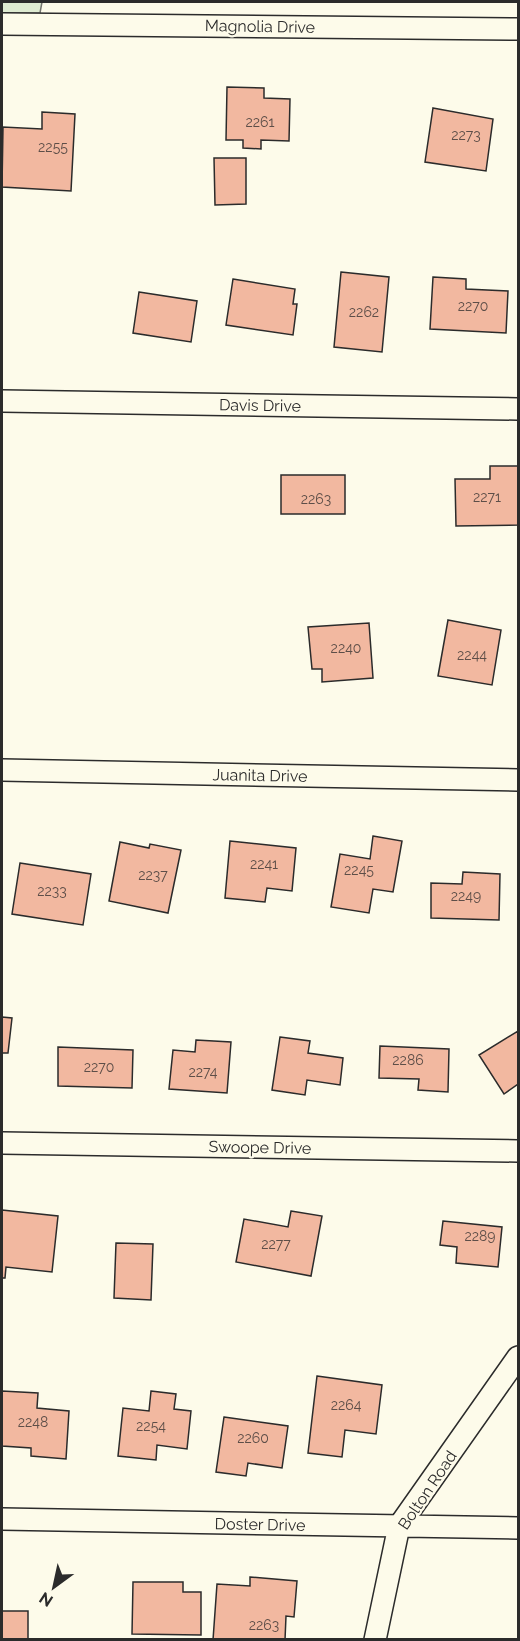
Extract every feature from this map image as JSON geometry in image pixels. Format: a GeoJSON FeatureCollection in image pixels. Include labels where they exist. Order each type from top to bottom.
{"type":"FeatureCollection","features":[{"type":"Feature","properties":{"kind":"street","name":"Magnolia Drive"},"geometry":{"type":"LineString","coordinates":[[2,24],[519,28]]}},
{"type":"Feature","properties":{"kind":"street","name":"Davis Drive"},"geometry":{"type":"LineString","coordinates":[[2,401],[519,409]]}},
{"type":"Feature","properties":{"kind":"street","name":"Juanita Drive"},"geometry":{"type":"LineString","coordinates":[[2,770],[519,780]]}},
{"type":"Feature","properties":{"kind":"street","name":"Swoope Drive"},"geometry":{"type":"LineString","coordinates":[[2,1143],[519,1151]]}},
{"type":"Feature","properties":{"kind":"street","name":"Bolton Road"},"geometry":{"type":"LineString","coordinates":[[375,1640],[399,1526],[519,1357]]}},
{"type":"Feature","properties":{"kind":"street","name":"Doster Drive"},"geometry":{"type":"LineString","coordinates":[[2,1519],[519,1528]]}},
{"type":"Feature","properties":{"kind":"green space"},"geometry":{"type":"Polygon","coordinates":[[[2,2],[42,2],[40,13],[2,13],[2,2]]]}},
{"type":"Feature","properties":{"kind":"building"},"geometry":{"type":"Polygon","coordinates":[[[227,87],[264,88],[264,98],[290,99],[289,141],[261,140],[261,149],[243,148],[243,140],[226,140],[227,87]]]}},
{"type":"Feature","properties":{"kind":"building"},"geometry":{"type":"Polygon","coordinates":[[[433,108],[493,119],[486,171],[425,162],[433,108]]]}},
{"type":"Feature","properties":{"kind":"building"},"geometry":{"type":"Polygon","coordinates":[[[42,112],[75,114],[71,191],[2,187],[3,127],[42,129],[42,112]]]}},
{"type":"Feature","properties":{"kind":"building"},"geometry":{"type":"Polygon","coordinates":[[[214,158],[246,158],[246,204],[215,205],[214,158]]]}},
{"type":"Feature","properties":{"kind":"building"},"geometry":{"type":"Polygon","coordinates":[[[341,272],[389,277],[382,352],[334,347],[341,272]]]}},
{"type":"Feature","properties":{"kind":"building"},"geometry":{"type":"Polygon","coordinates":[[[433,277],[466,279],[466,289],[508,291],[506,333],[430,329],[433,277]]]}},
{"type":"Feature","properties":{"kind":"building"},"geometry":{"type":"Polygon","coordinates":[[[233,279],[295,289],[293,304],[297,304],[293,335],[226,325],[233,279]]]}},
{"type":"Feature","properties":{"kind":"building"},"geometry":{"type":"Polygon","coordinates":[[[139,292],[197,301],[191,342],[133,333],[139,292]]]}},
{"type":"Feature","properties":{"kind":"building"},"geometry":{"type":"Polygon","coordinates":[[[490,466],[518,466],[518,525],[456,526],[455,479],[490,479],[490,466]]]}},
{"type":"Feature","properties":{"kind":"building"},"geometry":{"type":"Polygon","coordinates":[[[281,475],[345,475],[345,514],[281,514],[281,475]]]}},
{"type":"Feature","properties":{"kind":"building"},"geometry":{"type":"Polygon","coordinates":[[[448,620],[501,630],[492,685],[438,676],[448,620]]]}},
{"type":"Feature","properties":{"kind":"building"},"geometry":{"type":"Polygon","coordinates":[[[369,623],[373,678],[322,682],[322,669],[312,669],[308,627],[369,623]]]}},
{"type":"Feature","properties":{"kind":"building"},"geometry":{"type":"Polygon","coordinates":[[[373,836],[402,841],[393,892],[373,889],[369,913],[331,907],[340,854],[370,859],[373,836]]]}},
{"type":"Feature","properties":{"kind":"building"},"geometry":{"type":"Polygon","coordinates":[[[230,841],[296,848],[292,891],[267,888],[265,902],[225,898],[230,841]]]}},
{"type":"Feature","properties":{"kind":"building"},"geometry":{"type":"Polygon","coordinates":[[[120,842],[149,848],[150,844],[181,850],[168,913],[109,901],[120,842]]]}},
{"type":"Feature","properties":{"kind":"building"},"geometry":{"type":"Polygon","coordinates":[[[20,863],[91,874],[83,925],[12,914],[20,863]]]}},
{"type":"Feature","properties":{"kind":"building"},"geometry":{"type":"Polygon","coordinates":[[[463,872],[500,874],[499,920],[431,918],[431,883],[462,884],[463,872]]]}},
{"type":"Feature","properties":{"kind":"building"},"geometry":{"type":"Polygon","coordinates":[[[2,1017],[12,1018],[8,1053],[2,1053],[2,1017]]]}},
{"type":"Feature","properties":{"kind":"building"},"geometry":{"type":"Polygon","coordinates":[[[518,1031],[518,1084],[504,1094],[479,1055],[518,1031]]]}},
{"type":"Feature","properties":{"kind":"building"},"geometry":{"type":"Polygon","coordinates":[[[280,1037],[310,1041],[308,1053],[343,1058],[340,1085],[307,1080],[305,1095],[272,1090],[280,1037]]]}},
{"type":"Feature","properties":{"kind":"building"},"geometry":{"type":"Polygon","coordinates":[[[196,1040],[231,1042],[227,1093],[169,1089],[173,1050],[195,1052],[196,1040]]]}},
{"type":"Feature","properties":{"kind":"building"},"geometry":{"type":"Polygon","coordinates":[[[380,1046],[449,1049],[448,1092],[418,1090],[419,1079],[379,1078],[380,1046]]]}},
{"type":"Feature","properties":{"kind":"building"},"geometry":{"type":"Polygon","coordinates":[[[58,1047],[133,1050],[132,1088],[58,1086],[58,1047]]]}},
{"type":"Feature","properties":{"kind":"building"},"geometry":{"type":"Polygon","coordinates":[[[2,1210],[58,1216],[52,1272],[6,1267],[5,1278],[2,1278],[2,1210]]]}},
{"type":"Feature","properties":{"kind":"building"},"geometry":{"type":"Polygon","coordinates":[[[291,1211],[322,1216],[311,1276],[236,1262],[244,1219],[288,1227],[291,1211]]]}},
{"type":"Feature","properties":{"kind":"building"},"geometry":{"type":"Polygon","coordinates":[[[443,1221],[502,1227],[498,1267],[456,1263],[457,1247],[440,1245],[443,1221]]]}},
{"type":"Feature","properties":{"kind":"building"},"geometry":{"type":"Polygon","coordinates":[[[116,1243],[153,1244],[151,1300],[114,1298],[116,1243]]]}},
{"type":"Feature","properties":{"kind":"building"},"geometry":{"type":"Polygon","coordinates":[[[317,1376],[382,1385],[376,1434],[345,1430],[342,1457],[308,1453],[317,1376]]]}},
{"type":"Feature","properties":{"kind":"building"},"geometry":{"type":"Polygon","coordinates":[[[2,1391],[38,1393],[37,1408],[69,1411],[66,1459],[31,1456],[31,1448],[2,1446],[2,1391]]]}},
{"type":"Feature","properties":{"kind":"building"},"geometry":{"type":"Polygon","coordinates":[[[151,1391],[176,1394],[174,1409],[191,1411],[187,1449],[157,1445],[156,1460],[118,1456],[123,1408],[149,1411],[151,1391]]]}},
{"type":"Feature","properties":{"kind":"building"},"geometry":{"type":"Polygon","coordinates":[[[224,1417],[288,1426],[282,1468],[248,1463],[246,1476],[216,1472],[224,1417]]]}},
{"type":"Feature","properties":{"kind":"building"},"geometry":{"type":"Polygon","coordinates":[[[250,1577],[297,1581],[294,1617],[286,1616],[285,1640],[213,1640],[217,1584],[250,1586],[250,1577]]]}},
{"type":"Feature","properties":{"kind":"building"},"geometry":{"type":"Polygon","coordinates":[[[133,1582],[183,1582],[183,1592],[201,1592],[201,1635],[132,1634],[133,1582]]]}},
{"type":"Feature","properties":{"kind":"building"},"geometry":{"type":"Polygon","coordinates":[[[2,1611],[28,1611],[28,1640],[2,1640],[2,1611]]]}}]}
